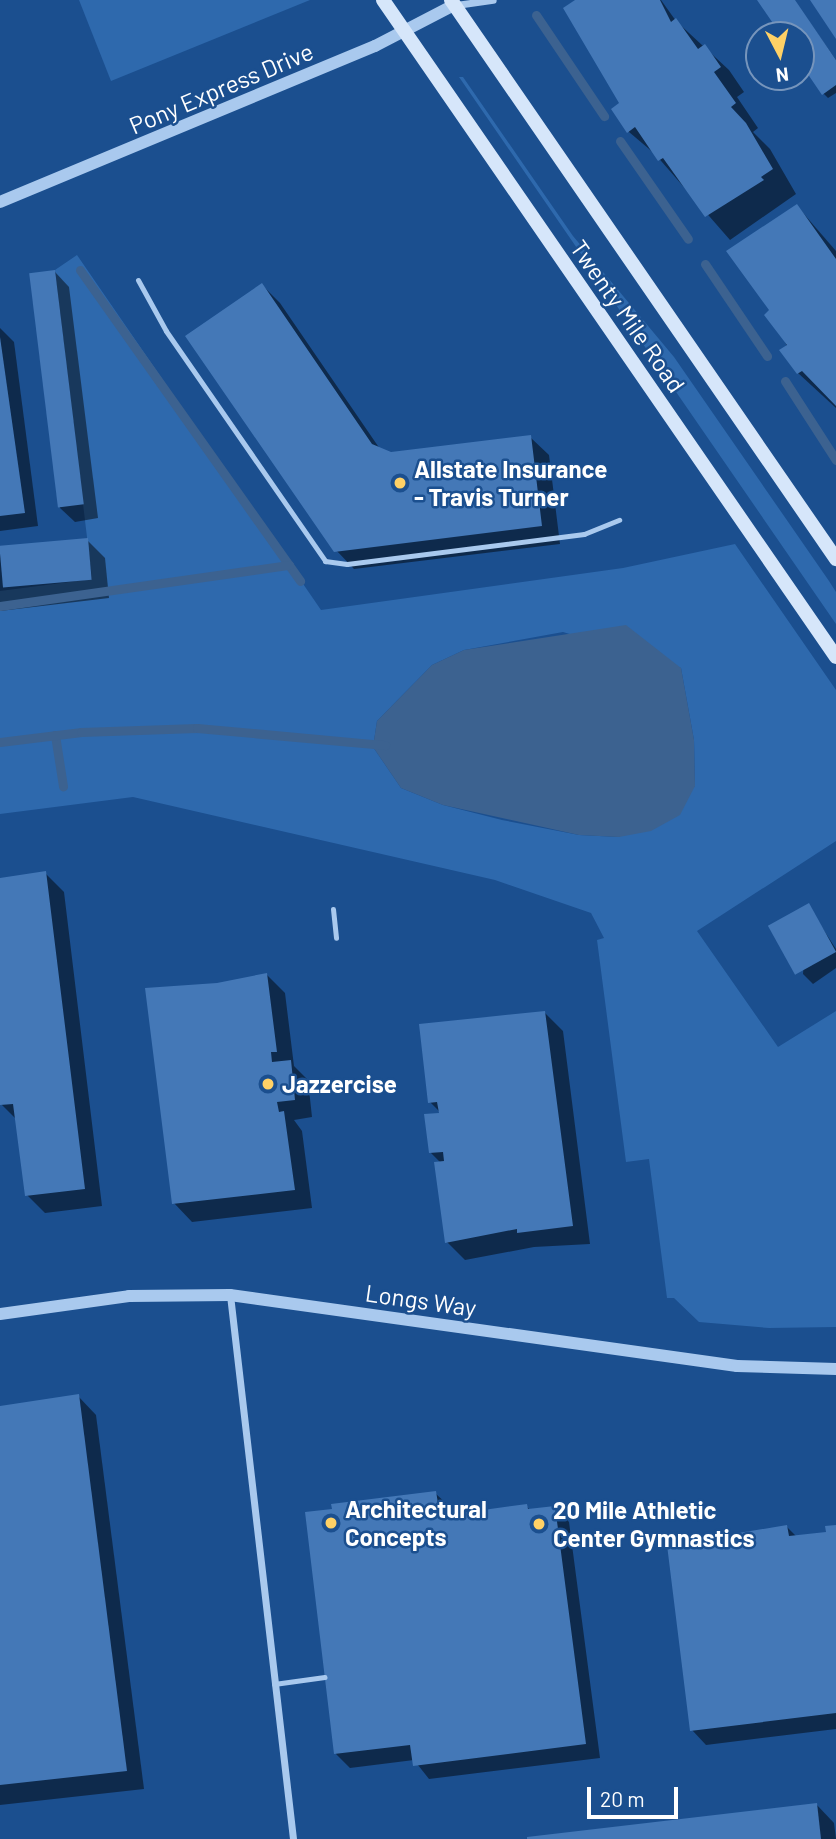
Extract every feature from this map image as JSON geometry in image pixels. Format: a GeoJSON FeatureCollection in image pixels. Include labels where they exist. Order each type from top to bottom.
{"type":"FeatureCollection","features":[{"type":"Feature","properties":{"kind":"main road","name":"Twenty Mile Road"},"geometry":{"type":"LineString","coordinates":[[383,0],[836,657]]}},
{"type":"Feature","properties":{"kind":"main road","name":"Twenty Mile Road"},"geometry":{"type":"LineString","coordinates":[[454,2],[836,559]]}},
{"type":"Feature","properties":{"kind":"street"},"geometry":{"type":"LineString","coordinates":[[454,2],[493,0]]}},
{"type":"Feature","properties":{"kind":"street","name":"Pony Express Drive"},"geometry":{"type":"LineString","coordinates":[[0,202],[404,32],[454,2]]}},
{"type":"Feature","properties":{"kind":"street"},"geometry":{"type":"LineString","coordinates":[[230,1295],[293,1839]]}},
{"type":"Feature","properties":{"kind":"street","name":"Longs Way"},"geometry":{"type":"LineString","coordinates":[[0,1314],[129,1296],[230,1295],[737,1366],[836,1369]]}},
{"type":"Feature","properties":{"kind":"lane"},"geometry":{"type":"LineString","coordinates":[[138,280],[166,331],[326,561],[347,564],[584,534],[619,520]]}},
{"type":"Feature","properties":{"kind":"lane"},"geometry":{"type":"LineString","coordinates":[[333,909],[336,938]]}},
{"type":"Feature","properties":{"kind":"lane"},"geometry":{"type":"LineString","coordinates":[[274,1684],[325,1677]]}},
{"type":"Feature","properties":{"kind":"shaded area"},"geometry":{"type":"Polygon","coordinates":[[[79,0],[310,0],[111,81],[79,0]]]}},
{"type":"Feature","properties":{"kind":"shaded area"},"geometry":{"type":"Polygon","coordinates":[[[459,77],[463,77],[573,236],[674,357],[829,581],[836,592],[836,624],[459,77]]]}},
{"type":"Feature","properties":{"kind":"shaded area"},"geometry":{"type":"Polygon","coordinates":[[[77,255],[321,610],[623,568],[735,544],[836,690],[836,841],[697,931],[778,1047],[836,1011],[836,1327],[769,1328],[699,1322],[674,1298],[667,1298],[649,1159],[626,1162],[597,940],[604,938],[591,913],[495,880],[133,797],[0,814],[0,591],[92,579],[55,270],[77,255]],[[563,632],[464,650],[432,665],[377,721],[373,747],[401,788],[443,805],[579,835],[619,837],[695,786],[694,740],[681,668],[563,632]]]}},
{"type":"Feature","properties":{"kind":"shaded area"},"geometry":{"type":"Polygon","coordinates":[[[626,625],[681,668],[694,740],[695,786],[680,815],[651,831],[619,837],[579,835],[443,805],[401,788],[373,747],[377,721],[432,665],[464,650],[626,625]]]}},
{"type":"Feature","properties":{"kind":"building"},"geometry":{"type":"Polygon","coordinates":[[[575,0],[660,0],[671,22],[676,18],[698,49],[705,44],[721,67],[714,72],[736,103],[731,107],[746,123],[773,169],[761,177],[764,180],[705,217],[663,158],[658,161],[635,127],[627,133],[611,109],[619,103],[563,8],[575,0]]]}},
{"type":"Feature","properties":{"kind":"building"},"geometry":{"type":"Polygon","coordinates":[[[757,0],[795,0],[809,21],[771,21],[757,0]]]}},
{"type":"Feature","properties":{"kind":"building"},"geometry":{"type":"Polygon","coordinates":[[[810,0],[836,0],[836,39],[810,0]]]}},
{"type":"Feature","properties":{"kind":"building"},"geometry":{"type":"Polygon","coordinates":[[[815,29],[836,60],[836,85],[822,95],[815,85],[815,29]]]}},
{"type":"Feature","properties":{"kind":"building"},"geometry":{"type":"Polygon","coordinates":[[[797,204],[836,259],[836,406],[802,371],[797,374],[779,350],[787,345],[764,315],[769,310],[726,251],[797,204]]]}},
{"type":"Feature","properties":{"kind":"building"},"geometry":{"type":"Polygon","coordinates":[[[55,270],[84,504],[58,507],[29,273],[55,270]]]}},
{"type":"Feature","properties":{"kind":"building"},"geometry":{"type":"Polygon","coordinates":[[[262,283],[372,444],[391,452],[531,435],[542,526],[334,552],[185,336],[262,283]]]}},
{"type":"Feature","properties":{"kind":"building"},"geometry":{"type":"Polygon","coordinates":[[[0,337],[25,513],[0,516],[0,337]]]}},
{"type":"Feature","properties":{"kind":"building"},"geometry":{"type":"Polygon","coordinates":[[[88,538],[92,580],[3,588],[0,546],[88,538]]]}},
{"type":"Feature","properties":{"kind":"building"},"geometry":{"type":"Polygon","coordinates":[[[46,871],[85,1189],[25,1196],[13,1104],[0,1105],[0,878],[46,871]]]}},
{"type":"Feature","properties":{"kind":"building"},"geometry":{"type":"Polygon","coordinates":[[[809,903],[836,952],[795,975],[768,926],[809,903]]]}},
{"type":"Feature","properties":{"kind":"building"},"geometry":{"type":"Polygon","coordinates":[[[267,973],[277,1052],[271,1052],[272,1062],[291,1060],[295,1100],[277,1102],[279,1112],[284,1111],[295,1190],[172,1204],[145,988],[217,983],[267,973]]]}},
{"type":"Feature","properties":{"kind":"building"},"geometry":{"type":"Polygon","coordinates":[[[545,1011],[573,1226],[517,1233],[517,1229],[445,1243],[434,1162],[444,1161],[443,1152],[429,1153],[424,1114],[439,1113],[437,1102],[428,1103],[419,1024],[545,1011]]]}},
{"type":"Feature","properties":{"kind":"building"},"geometry":{"type":"Polygon","coordinates":[[[79,1394],[127,1771],[0,1785],[0,1406],[79,1394]]]}},
{"type":"Feature","properties":{"kind":"building"},"geometry":{"type":"Polygon","coordinates":[[[436,1491],[440,1516],[527,1504],[528,1509],[555,1506],[586,1744],[413,1766],[410,1745],[334,1754],[305,1512],[332,1509],[331,1504],[436,1491]]]}},
{"type":"Feature","properties":{"kind":"building"},"geometry":{"type":"Polygon","coordinates":[[[787,1525],[789,1536],[826,1532],[825,1526],[836,1525],[836,1713],[690,1731],[667,1545],[787,1525]]]}},
{"type":"Feature","properties":{"kind":"building"},"geometry":{"type":"Polygon","coordinates":[[[817,1803],[821,1839],[527,1839],[527,1837],[817,1803]]]}},
{"type":"Feature","properties":{"kind":"waterway"},"geometry":{"type":"LineString","coordinates":[[536,15],[604,116]]}},
{"type":"Feature","properties":{"kind":"waterway"},"geometry":{"type":"LineString","coordinates":[[620,141],[688,239]]}},
{"type":"Feature","properties":{"kind":"waterway"},"geometry":{"type":"LineString","coordinates":[[705,264],[767,356]]}},
{"type":"Feature","properties":{"kind":"waterway"},"geometry":{"type":"LineString","coordinates":[[80,270],[300,581]]}},
{"type":"Feature","properties":{"kind":"waterway"},"geometry":{"type":"LineString","coordinates":[[785,381],[836,460]]}},
{"type":"Feature","properties":{"kind":"waterway"},"geometry":{"type":"LineString","coordinates":[[0,606],[289,565]]}},
{"type":"Feature","properties":{"kind":"waterway"},"geometry":{"type":"LineString","coordinates":[[0,742],[81,732],[197,728],[385,745]]}},
{"type":"Feature","properties":{"kind":"waterway"},"geometry":{"type":"LineString","coordinates":[[55,735],[63,786]]}},
{"type":"Feature","properties":{"kind":"place","name":"Allstate Insurance - Travis Turner"},"geometry":{"type":"Point","coordinates":[400,483]}},
{"type":"Feature","properties":{"kind":"place","name":"Jazzercise"},"geometry":{"type":"Point","coordinates":[268,1084]}},
{"type":"Feature","properties":{"kind":"place","name":"Architectural Concepts"},"geometry":{"type":"Point","coordinates":[331,1523]}},
{"type":"Feature","properties":{"kind":"place","name":"20 Mile Athletic Center Gymnastics"},"geometry":{"type":"Point","coordinates":[539,1524]}}]}
